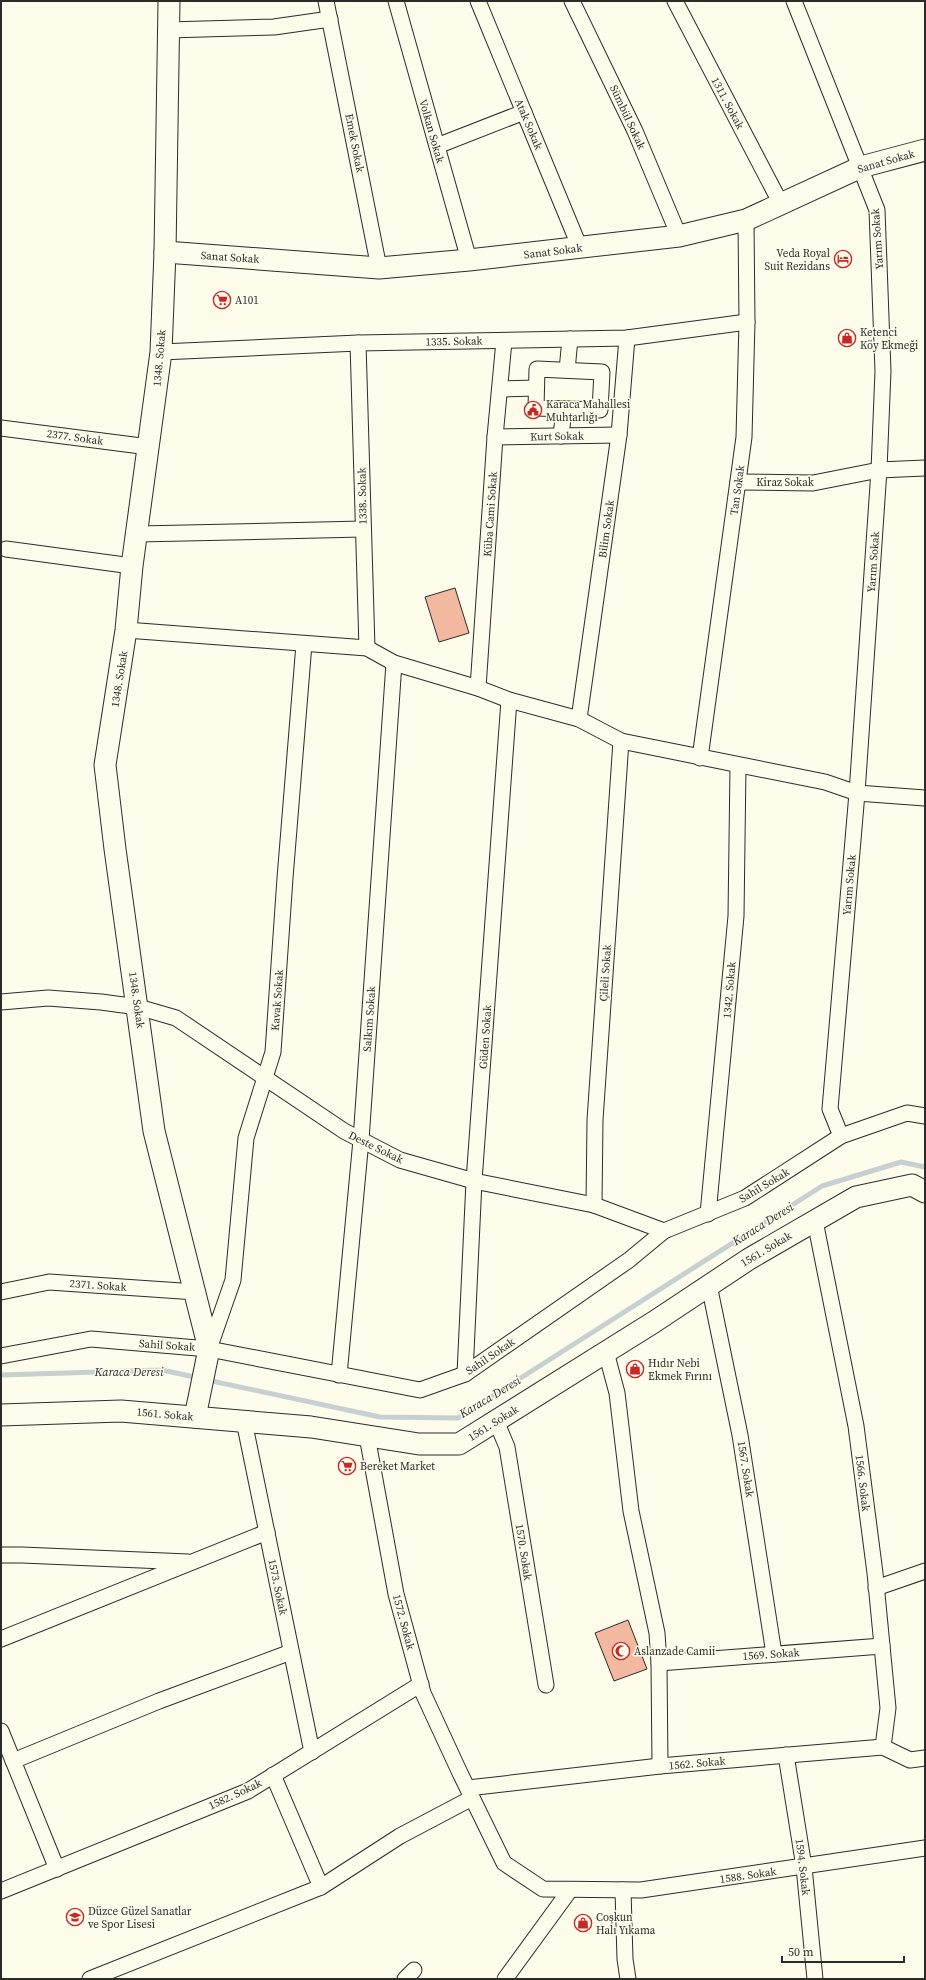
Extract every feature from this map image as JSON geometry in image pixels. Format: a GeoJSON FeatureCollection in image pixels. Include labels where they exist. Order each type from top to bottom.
{"type":"FeatureCollection","features":[{"type":"Feature","properties":{"kind":"street","name":"1348. Sokak"},"geometry":{"type":"LineString","coordinates":[[169,1],[165,252],[161,352],[138,534],[132,566],[126,630],[105,765],[115,849],[154,1131],[196,1292],[209,1349]]}},
{"type":"Feature","properties":{"kind":"street","name":"Emek Sokak"},"geometry":{"type":"LineString","coordinates":[[326,1],[379,268]]}},
{"type":"Feature","properties":{"kind":"street","name":"Volkan Sokak"},"geometry":{"type":"LineString","coordinates":[[396,1],[469,260]]}},
{"type":"Feature","properties":{"kind":"street","name":"Atak Sokak"},"geometry":{"type":"LineString","coordinates":[[478,1],[580,248]]}},
{"type":"Feature","properties":{"kind":"street","name":"Sümbül Sokak"},"geometry":{"type":"LineString","coordinates":[[572,1],[635,131],[679,236]]}},
{"type":"Feature","properties":{"kind":"street","name":"1311. Sokak"},"geometry":{"type":"LineString","coordinates":[[675,1],[781,204]]}},
{"type":"Feature","properties":{"kind":"street","name":"Yarım Sokak"},"geometry":{"type":"LineString","coordinates":[[794,1],[877,210],[883,371],[879,470],[857,793],[830,1109],[841,1136]]}},
{"type":"Feature","properties":{"kind":"street"},"geometry":{"type":"LineString","coordinates":[[168,30],[274,27],[330,19]]}},
{"type":"Feature","properties":{"kind":"street"},"geometry":{"type":"LineString","coordinates":[[437,146],[524,112]]}},
{"type":"Feature","properties":{"kind":"street","name":"Sanat Sokak"},"geometry":{"type":"LineString","coordinates":[[165,252],[379,268],[469,260],[679,236],[746,220],[861,167],[925,150]]}},
{"type":"Feature","properties":{"kind":"street","name":"Tan Sokak"},"geometry":{"type":"LineString","coordinates":[[700,758],[744,437],[747,322],[746,220]]}},
{"type":"Feature","properties":{"kind":"street","name":"1335. Sokak"},"geometry":{"type":"LineString","coordinates":[[161,352],[358,343],[627,338],[747,322]]}},
{"type":"Feature","properties":{"kind":"street","name":"Bilim Sokak"},"geometry":{"type":"LineString","coordinates":[[579,719],[619,435],[627,338]]}},
{"type":"Feature","properties":{"kind":"street"},"geometry":{"type":"LineString","coordinates":[[567,370],[570,339]]}},
{"type":"Feature","properties":{"kind":"street","name":"Küba Cami Sokak"},"geometry":{"type":"LineString","coordinates":[[478,688],[495,437],[504,340]]}},
{"type":"Feature","properties":{"kind":"street","name":"1338. Sokak"},"geometry":{"type":"LineString","coordinates":[[358,343],[362,529],[367,648]]}},
{"type":"Feature","properties":{"kind":"street"},"geometry":{"type":"LineString","coordinates":[[537,369],[567,370],[602,372],[600,410],[536,408],[537,369]]}},
{"type":"Feature","properties":{"kind":"street"},"geometry":{"type":"LineString","coordinates":[[500,389],[536,388]]}},
{"type":"Feature","properties":{"kind":"street"},"geometry":{"type":"LineString","coordinates":[[601,393],[622,394]]}},
{"type":"Feature","properties":{"kind":"street"},"geometry":{"type":"LineString","coordinates":[[561,436],[564,409]]}},
{"type":"Feature","properties":{"kind":"street","name":"2377. Sokak"},"geometry":{"type":"LineString","coordinates":[[1,428],[149,447]]}},
{"type":"Feature","properties":{"kind":"street","name":"Kurt Sokak"},"geometry":{"type":"LineString","coordinates":[[495,437],[619,435]]}},
{"type":"Feature","properties":{"kind":"street","name":"Kiraz Sokak"},"geometry":{"type":"LineString","coordinates":[[738,482],[813,483],[879,470],[925,468]]}},
{"type":"Feature","properties":{"kind":"street"},"geometry":{"type":"LineString","coordinates":[[138,534],[362,529]]}},
{"type":"Feature","properties":{"kind":"street"},"geometry":{"type":"LineString","coordinates":[[6,548],[132,566]]}},
{"type":"Feature","properties":{"kind":"street"},"geometry":{"type":"LineString","coordinates":[[126,630],[367,648],[394,663],[478,688],[508,700],[579,719],[621,741],[738,766],[825,782],[857,793],[925,798]]}},
{"type":"Feature","properties":{"kind":"street","name":"Kavak Sokak"},"geometry":{"type":"LineString","coordinates":[[209,1349],[233,1280],[246,1138],[273,1052],[284,886],[304,644]]}},
{"type":"Feature","properties":{"kind":"street","name":"Salkım Sokak"},"geometry":{"type":"LineString","coordinates":[[339,1375],[361,1140],[394,663]]}},
{"type":"Feature","properties":{"kind":"street","name":"Güden Sokak"},"geometry":{"type":"LineString","coordinates":[[465,1374],[474,1181],[508,700]]}},
{"type":"Feature","properties":{"kind":"street","name":"Çileli Sokak"},"geometry":{"type":"LineString","coordinates":[[594,1205],[594,1120],[621,741]]}},
{"type":"Feature","properties":{"kind":"street","name":"1342. Sokak"},"geometry":{"type":"LineString","coordinates":[[708,1214],[736,916],[738,766]]}},
{"type":"Feature","properties":{"kind":"street","name":"Deste Sokak"},"geometry":{"type":"LineString","coordinates":[[1,1002],[48,998],[100,1002],[138,1007],[176,1018],[264,1079],[344,1131],[400,1160],[474,1181],[594,1205],[664,1231]]}},
{"type":"Feature","properties":{"kind":"street","name":"Sahil Sokak"},"geometry":{"type":"LineString","coordinates":[[1,1356],[91,1339],[209,1349],[420,1390],[465,1374],[629,1260],[664,1231],[745,1198],[841,1136],[906,1113],[925,1116]]}},
{"type":"Feature","properties":{"kind":"street","name":"1561. Sokak"},"geometry":{"type":"LineString","coordinates":[[2,1418],[121,1410],[311,1427],[419,1444],[459,1444],[606,1352],[749,1259],[856,1197],[912,1185],[925,1192]]}},
{"type":"Feature","properties":{"kind":"street","name":"1566. Sokak"},"geometry":{"type":"LineString","coordinates":[[815,1221],[856,1426],[876,1588],[888,1708],[883,1747]]}},
{"type":"Feature","properties":{"kind":"street","name":"2371. Sokak"},"geometry":{"type":"LineString","coordinates":[[1,1292],[49,1282],[196,1292]]}},
{"type":"Feature","properties":{"kind":"street","name":"1567. Sokak"},"geometry":{"type":"LineString","coordinates":[[709,1285],[740,1435],[774,1654]]}},
{"type":"Feature","properties":{"kind":"street"},"geometry":{"type":"LineString","coordinates":[[195,1417],[209,1349]]}},
{"type":"Feature","properties":{"kind":"street"},"geometry":{"type":"LineString","coordinates":[[606,1352],[617,1393],[631,1511],[657,1633],[659,1663],[660,1766]]}},
{"type":"Feature","properties":{"kind":"street","name":"1573. Sokak"},"geometry":{"type":"LineString","coordinates":[[244,1421],[312,1752]]}},
{"type":"Feature","properties":{"kind":"street","name":"1570. Sokak"},"geometry":{"type":"LineString","coordinates":[[496,1421],[507,1447],[546,1685]]}},
{"type":"Feature","properties":{"kind":"street","name":"1572. Sokak"},"geometry":{"type":"LineString","coordinates":[[367,1436],[396,1594],[423,1693],[470,1793]]}},
{"type":"Feature","properties":{"kind":"street"},"geometry":{"type":"LineString","coordinates":[[1,1639],[267,1532]]}},
{"type":"Feature","properties":{"kind":"street"},"geometry":{"type":"LineString","coordinates":[[1,1555],[193,1562]]}},
{"type":"Feature","properties":{"kind":"street"},"geometry":{"type":"LineString","coordinates":[[876,1588],[925,1571]]}},
{"type":"Feature","properties":{"kind":"street","name":"1569. Sokak"},"geometry":{"type":"LineString","coordinates":[[659,1663],[882,1646]]}},
{"type":"Feature","properties":{"kind":"street"},"geometry":{"type":"LineString","coordinates":[[13,1761],[158,1701],[291,1652]]}},
{"type":"Feature","properties":{"kind":"street","name":"1582. Sokak"},"geometry":{"type":"LineString","coordinates":[[1,1890],[57,1869],[248,1790],[421,1684]]}},
{"type":"Feature","properties":{"kind":"street"},"geometry":{"type":"LineString","coordinates":[[1,1731],[57,1869]]}},
{"type":"Feature","properties":{"kind":"street"},"geometry":{"type":"LineString","coordinates":[[883,1747],[910,1760],[925,1758]]}},
{"type":"Feature","properties":{"kind":"street","name":"1562. Sokak"},"geometry":{"type":"LineString","coordinates":[[470,1793],[660,1766],[883,1747]]}},
{"type":"Feature","properties":{"kind":"street","name":"1594. Sokak"},"geometry":{"type":"LineString","coordinates":[[786,1755],[804,1867],[815,1979]]}},
{"type":"Feature","properties":{"kind":"street"},"geometry":{"type":"LineString","coordinates":[[273,1775],[321,1887]]}},
{"type":"Feature","properties":{"kind":"street"},"geometry":{"type":"LineString","coordinates":[[90,1979],[321,1887],[470,1793]]}},
{"type":"Feature","properties":{"kind":"street","name":"1588. Sokak"},"geometry":{"type":"LineString","coordinates":[[470,1793],[504,1863],[543,1889],[641,1890],[925,1848]]}},
{"type":"Feature","properties":{"kind":"street"},"geometry":{"type":"LineString","coordinates":[[505,1979],[570,1890]]}},
{"type":"Feature","properties":{"kind":"street"},"geometry":{"type":"LineString","coordinates":[[623,1890],[625,1959],[628,1979]]}},
{"type":"Feature","properties":{"kind":"building"},"geometry":{"type":"Polygon","coordinates":[[[455,588],[469,633],[439,642],[425,597],[455,588]]]}},
{"type":"Feature","properties":{"kind":"building","name":"Aslanzade Camii"},"geometry":{"type":"Polygon","coordinates":[[[628,1620],[647,1669],[614,1681],[595,1633],[628,1620]]]}},
{"type":"Feature","properties":{"kind":"waterway","name":"Karaca Deresi"},"geometry":{"type":"LineString","coordinates":[[207,1380],[380,1417],[458,1418],[822,1186],[901,1162],[925,1167]]}},
{"type":"Feature","properties":{"kind":"waterway","name":"Karaca Deresi"},"geometry":{"type":"LineString","coordinates":[[1,1375],[162,1370],[199,1378]]}},
{"type":"Feature","properties":{"kind":"place","name":"Veda Royal Suit Rezidans"},"geometry":{"type":"Point","coordinates":[843,259]}},
{"type":"Feature","properties":{"kind":"place","name":"A101"},"geometry":{"type":"Point","coordinates":[222,300]}},
{"type":"Feature","properties":{"kind":"place","name":"Ketenci Köy Ekmeği"},"geometry":{"type":"Point","coordinates":[847,338]}},
{"type":"Feature","properties":{"kind":"place","name":"Karaca Mahallesi Muhtarlığı"},"geometry":{"type":"Point","coordinates":[533,410]}},
{"type":"Feature","properties":{"kind":"place","name":"Hıdır Nebi Ekmek Fırını"},"geometry":{"type":"Point","coordinates":[635,1369]}},
{"type":"Feature","properties":{"kind":"place","name":"Bereket Market"},"geometry":{"type":"Point","coordinates":[347,1466]}},
{"type":"Feature","properties":{"kind":"place","name":"Aslanzade Camii"},"geometry":{"type":"Point","coordinates":[621,1651]}},
{"type":"Feature","properties":{"kind":"place","name":"Düzce Güzel Sanatlar ve Spor Lisesi"},"geometry":{"type":"Point","coordinates":[75,1917]}},
{"type":"Feature","properties":{"kind":"place","name":"Coşkun Halı Yıkama"},"geometry":{"type":"Point","coordinates":[583,1923]}}]}
